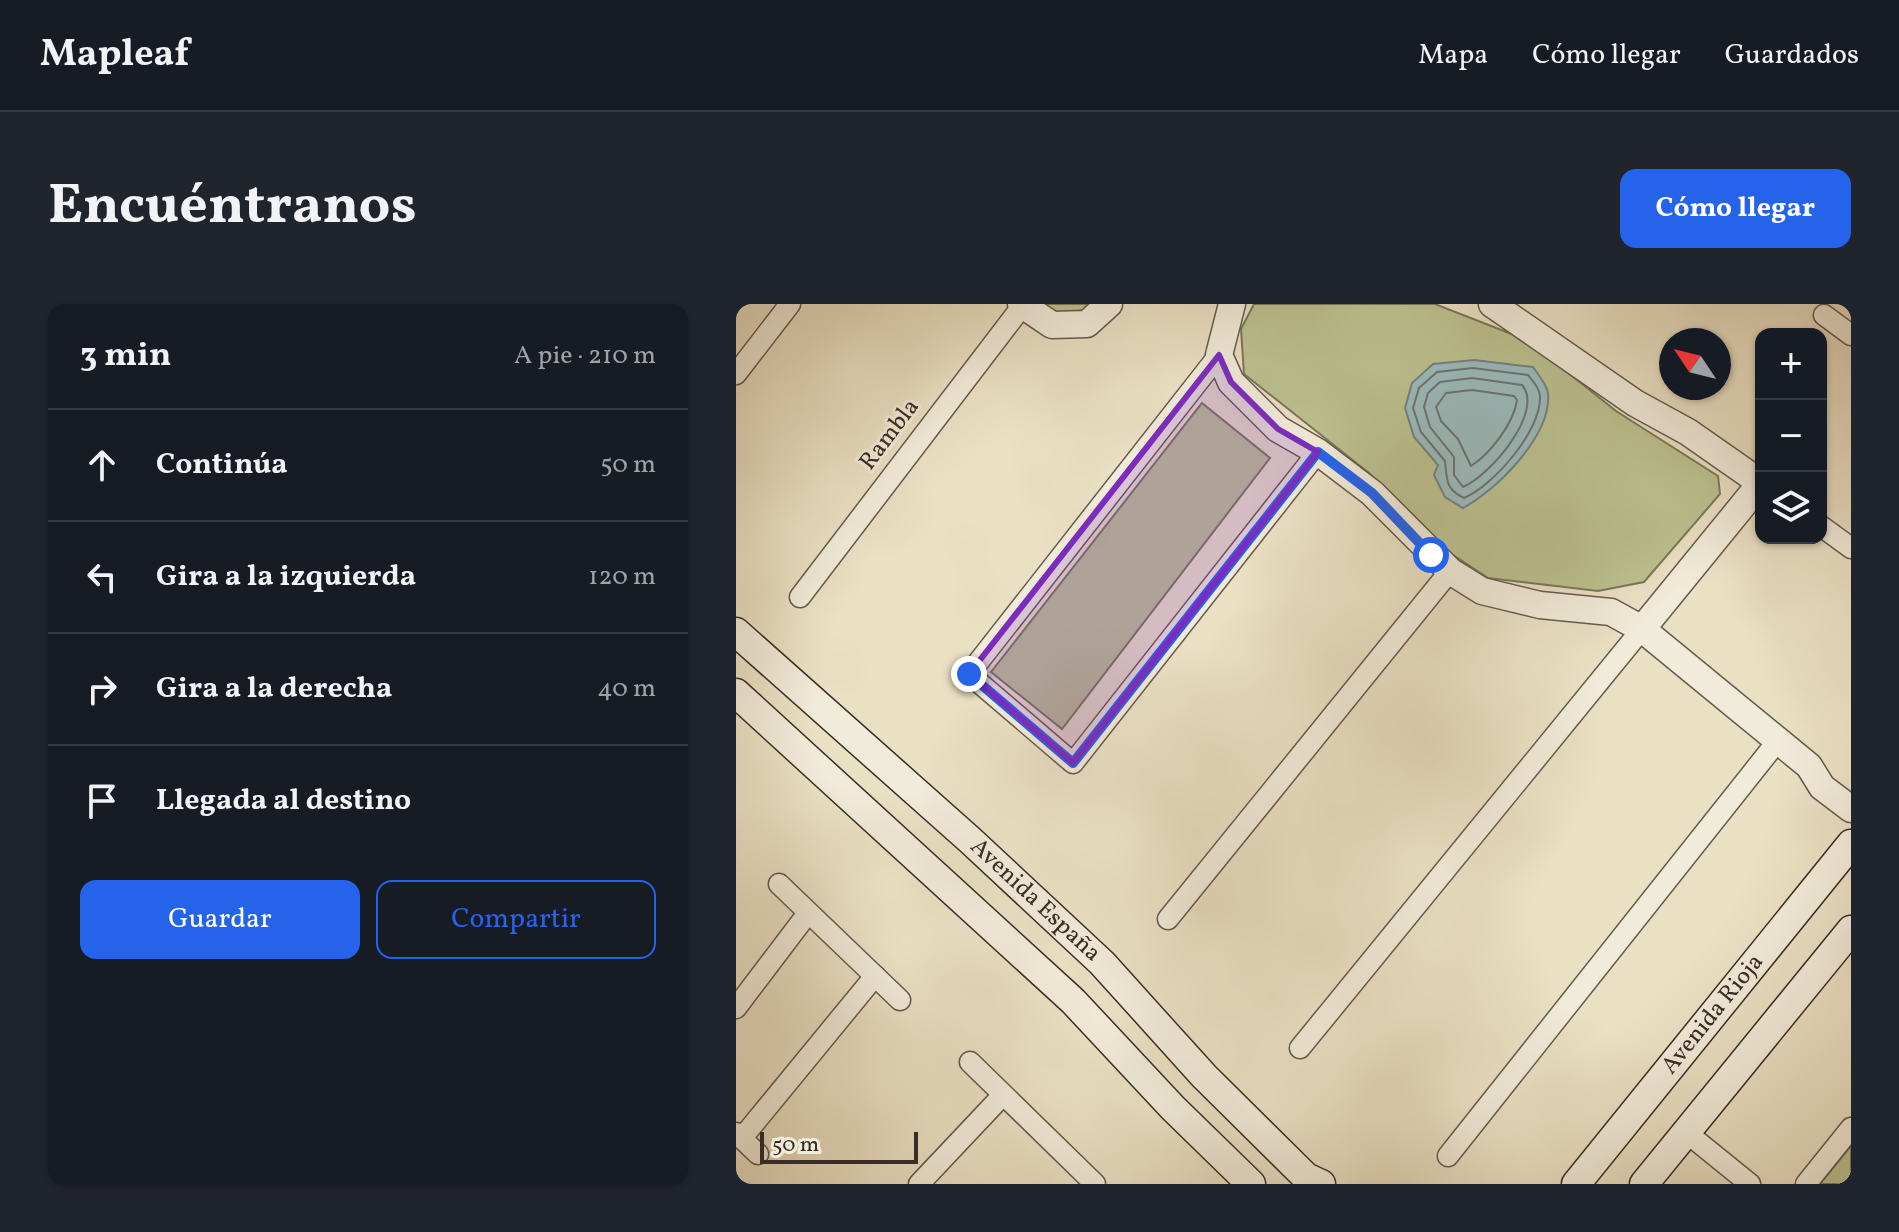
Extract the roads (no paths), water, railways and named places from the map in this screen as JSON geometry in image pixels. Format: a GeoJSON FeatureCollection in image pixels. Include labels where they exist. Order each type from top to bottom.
{"type":"FeatureCollection","features":[{"type":"Feature","properties":{"kind":"main road","name":"Avenida España"},"geometry":{"type":"LineString","coordinates":[[736,632],[959,830],[1102,963],[1204,1076],[1306,1177],[1321,1184]]}},
{"type":"Feature","properties":{"kind":"main road","name":"Avenida España"},"geometry":{"type":"LineString","coordinates":[[736,693],[1073,1001],[1173,1108],[1251,1184]]}},
{"type":"Feature","properties":{"kind":"main road","name":"Avenida Rioja"},"geometry":{"type":"LineString","coordinates":[[1576,1184],[1851,844]]}},
{"type":"Feature","properties":{"kind":"main road"},"geometry":{"type":"LineString","coordinates":[[1644,1184],[1851,930]]}},
{"type":"Feature","properties":{"kind":"main road"},"geometry":{"type":"LineString","coordinates":[[1173,1108],[1204,1076]]}},
{"type":"Feature","properties":{"kind":"street"},"geometry":{"type":"LineString","coordinates":[[736,374],[790,304]]}},
{"type":"Feature","properties":{"kind":"street"},"geometry":{"type":"LineString","coordinates":[[1022,304],[1052,325],[1087,324],[1109,304]]}},
{"type":"Feature","properties":{"kind":"street","name":"Rambla"},"geometry":{"type":"LineString","coordinates":[[800,597],[1022,304]]}},
{"type":"Feature","properties":{"kind":"street"},"geometry":{"type":"LineString","coordinates":[[1232,304],[1219,355],[969,674],[1073,763],[1318,452]]}},
{"type":"Feature","properties":{"kind":"street"},"geometry":{"type":"LineString","coordinates":[[1492,304],[1635,403],[1688,432],[1755,479]]}},
{"type":"Feature","properties":{"kind":"street"},"geometry":{"type":"LineString","coordinates":[[1824,315],[1851,335]]}},
{"type":"Feature","properties":{"kind":"street"},"geometry":{"type":"LineString","coordinates":[[1219,355],[1231,382],[1278,429],[1318,452],[1372,493],[1450,571],[1482,591],[1540,605],[1611,612],[1642,629],[1776,743],[1809,766],[1822,787],[1851,809]]}},
{"type":"Feature","properties":{"kind":"street"},"geometry":{"type":"LineString","coordinates":[[1300,1048],[1755,490]]}},
{"type":"Feature","properties":{"kind":"street"},"geometry":{"type":"LineString","coordinates":[[1827,530],[1851,548]]}},
{"type":"Feature","properties":{"kind":"street"},"geometry":{"type":"LineString","coordinates":[[1168,919],[1450,571]]}},
{"type":"Feature","properties":{"kind":"street"},"geometry":{"type":"LineString","coordinates":[[1448,1156],[1776,743]]}},
{"type":"Feature","properties":{"kind":"street"},"geometry":{"type":"LineString","coordinates":[[779,884],[900,1000]]}},
{"type":"Feature","properties":{"kind":"street"},"geometry":{"type":"LineString","coordinates":[[736,1008],[808,913]]}},
{"type":"Feature","properties":{"kind":"street"},"geometry":{"type":"LineString","coordinates":[[758,1154],[739,1136],[875,976]]}},
{"type":"Feature","properties":{"kind":"street"},"geometry":{"type":"LineString","coordinates":[[970,1062],[1095,1184]]}},
{"type":"Feature","properties":{"kind":"street"},"geometry":{"type":"LineString","coordinates":[[919,1184],[1002,1096]]}},
{"type":"Feature","properties":{"kind":"street"},"geometry":{"type":"LineString","coordinates":[[1806,1184],[1851,1128]]}},
{"type":"Feature","properties":{"kind":"street"},"geometry":{"type":"LineString","coordinates":[[1687,1133],[1750,1184]]}},
{"type":"Feature","properties":{"kind":"water"},"geometry":{"type":"Polygon","coordinates":[[[1474,360],[1533,367],[1548,393],[1547,409],[1532,443],[1520,460],[1477,500],[1463,508],[1445,497],[1434,475],[1438,465],[1414,437],[1405,408],[1412,383],[1433,364],[1474,360]]]}}]}
